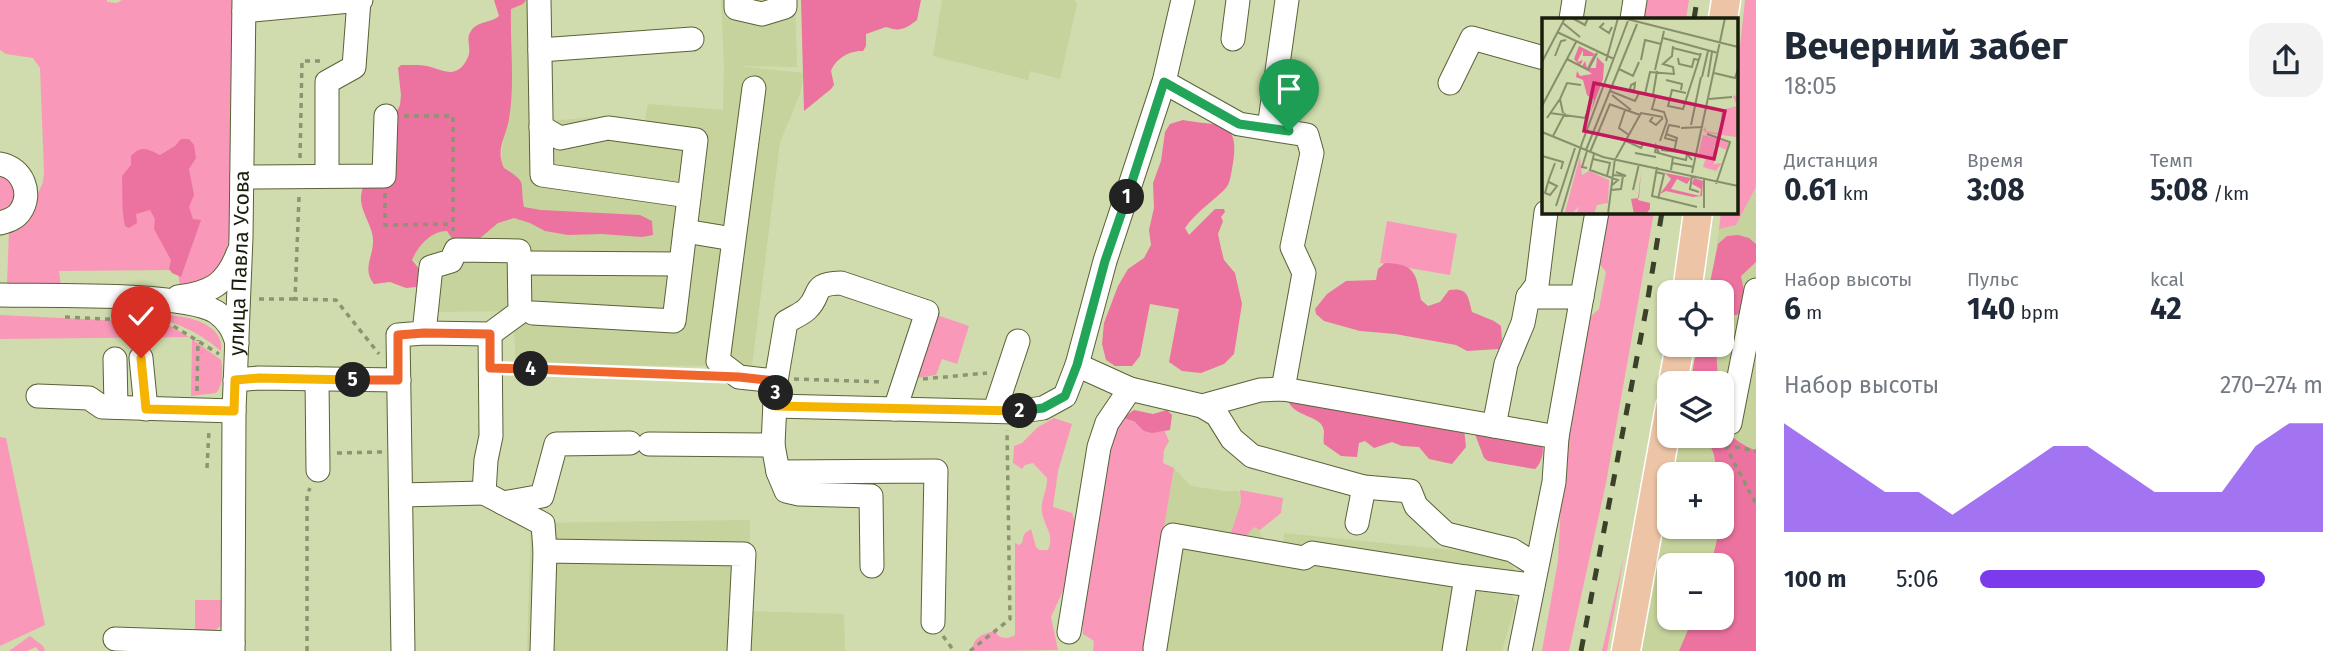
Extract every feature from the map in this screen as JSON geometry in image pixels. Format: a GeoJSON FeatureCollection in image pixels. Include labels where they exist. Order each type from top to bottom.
{"type":"FeatureCollection","features":[{"type":"Feature","properties":{"kind":"main road"},"geometry":{"type":"LineString","coordinates":[[1723,18],[1726,0]]}},
{"type":"Feature","properties":{"kind":"main road"},"geometry":{"type":"LineString","coordinates":[[1689,280],[1698,214]]}},
{"type":"Feature","properties":{"kind":"main road"},"geometry":{"type":"LineString","coordinates":[[1626,651],[1663,448]]}},
{"type":"Feature","properties":{"kind":"street"},"geometry":{"type":"LineString","coordinates":[[244,6],[360,0],[354,67],[327,82],[327,175]]}},
{"type":"Feature","properties":{"kind":"street"},"geometry":{"type":"LineString","coordinates":[[540,0],[542,175],[689,195]]}},
{"type":"Feature","properties":{"kind":"street"},"geometry":{"type":"LineString","coordinates":[[736,0],[736,8],[762,14],[785,7],[785,0]]}},
{"type":"Feature","properties":{"kind":"street"},"geometry":{"type":"LineString","coordinates":[[775,406],[1001,410],[1043,408],[1065,396],[1077,365],[1105,261],[1164,82],[1183,0]]}},
{"type":"Feature","properties":{"kind":"street"},"geometry":{"type":"LineString","coordinates":[[1233,39],[1238,0]]}},
{"type":"Feature","properties":{"kind":"street"},"geometry":{"type":"LineString","coordinates":[[1269,128],[1287,0]]}},
{"type":"Feature","properties":{"kind":"street"},"geometry":{"type":"LineString","coordinates":[[1571,18],[1574,0]]}},
{"type":"Feature","properties":{"kind":"street"},"geometry":{"type":"LineString","coordinates":[[1632,18],[1635,0]]}},
{"type":"Feature","properties":{"kind":"street","name":"улица Павла Усова"},"geometry":{"type":"LineString","coordinates":[[233,647],[235,380],[231,354],[242,237],[244,6]]}},
{"type":"Feature","properties":{"kind":"street"},"geometry":{"type":"LineString","coordinates":[[1450,83],[1472,38],[1542,57]]}},
{"type":"Feature","properties":{"kind":"street"},"geometry":{"type":"LineString","coordinates":[[540,50],[692,39]]}},
{"type":"Feature","properties":{"kind":"street"},"geometry":{"type":"LineString","coordinates":[[1164,82],[1239,124],[1307,135],[1312,153],[1292,247],[1304,272],[1283,388]]}},
{"type":"Feature","properties":{"kind":"street"},"geometry":{"type":"LineString","coordinates":[[754,88],[718,361],[739,377],[776,380]]}},
{"type":"Feature","properties":{"kind":"street"},"geometry":{"type":"LineString","coordinates":[[242,177],[384,176],[386,116]]}},
{"type":"Feature","properties":{"kind":"street"},"geometry":{"type":"LineString","coordinates":[[533,313],[674,321],[696,140],[608,128],[560,138],[541,127]]}},
{"type":"Feature","properties":{"kind":"street"},"geometry":{"type":"LineString","coordinates":[[0,164],[16,171],[22,178],[26,199],[13,219],[0,223]]}},
{"type":"Feature","properties":{"kind":"street"},"geometry":{"type":"LineString","coordinates":[[1494,426],[1506,364],[1523,323],[1528,297],[1537,285],[1546,214]]}},
{"type":"Feature","properties":{"kind":"street"},"geometry":{"type":"LineString","coordinates":[[1520,651],[1554,482],[1557,437],[1597,214]]}},
{"type":"Feature","properties":{"kind":"street"},"geometry":{"type":"LineString","coordinates":[[685,231],[733,239]]}},
{"type":"Feature","properties":{"kind":"street"},"geometry":{"type":"LineString","coordinates":[[160,300],[198,295],[211,290],[233,267],[242,237]]}},
{"type":"Feature","properties":{"kind":"street"},"geometry":{"type":"LineString","coordinates":[[403,651],[398,335],[490,334],[520,312],[519,251],[456,250],[451,261],[431,267],[424,333]]}},
{"type":"Feature","properties":{"kind":"street"},"geometry":{"type":"LineString","coordinates":[[527,263],[680,264]]}},
{"type":"Feature","properties":{"kind":"street"},"geometry":{"type":"LineString","coordinates":[[872,566],[871,496],[786,491],[778,472],[774,445],[776,380],[786,321],[808,309],[818,289],[827,284],[841,283],[927,312],[895,409]]}},
{"type":"Feature","properties":{"kind":"street"},"geometry":{"type":"LineString","coordinates":[[1734,403],[1756,290]]}},
{"type":"Feature","properties":{"kind":"street"},"geometry":{"type":"LineString","coordinates":[[0,295],[160,300],[206,308],[218,314],[233,330],[231,354]]}},
{"type":"Feature","properties":{"kind":"street"},"geometry":{"type":"LineString","coordinates":[[1528,297],[1582,297]]}},
{"type":"Feature","properties":{"kind":"street"},"geometry":{"type":"LineString","coordinates":[[490,334],[491,436],[486,460],[494,498]]}},
{"type":"Feature","properties":{"kind":"street"},"geometry":{"type":"LineString","coordinates":[[1001,410],[1018,341]]}},
{"type":"Feature","properties":{"kind":"street"},"geometry":{"type":"LineString","coordinates":[[141,358],[146,409]]}},
{"type":"Feature","properties":{"kind":"street"},"geometry":{"type":"LineString","coordinates":[[114,359],[116,407]]}},
{"type":"Feature","properties":{"kind":"street"},"geometry":{"type":"LineString","coordinates":[[1077,365],[1130,389],[1202,406],[1217,415],[1231,439],[1252,456],[1364,486],[1410,491],[1416,506],[1446,534],[1512,550],[1534,575]]}},
{"type":"Feature","properties":{"kind":"street"},"geometry":{"type":"LineString","coordinates":[[317,379],[318,462]]}},
{"type":"Feature","properties":{"kind":"street"},"geometry":{"type":"LineString","coordinates":[[235,380],[398,380]]}},
{"type":"Feature","properties":{"kind":"street"},"geometry":{"type":"LineString","coordinates":[[1202,406],[1259,390],[1283,388],[1557,437]]}},
{"type":"Feature","properties":{"kind":"street"},"geometry":{"type":"LineString","coordinates":[[1069,642],[1099,447],[1107,423],[1130,389]]}},
{"type":"Feature","properties":{"kind":"street"},"geometry":{"type":"LineString","coordinates":[[38,396],[89,398],[102,407],[234,411]]}},
{"type":"Feature","properties":{"kind":"street"},"geometry":{"type":"LineString","coordinates":[[401,495],[494,498],[542,496],[556,444],[774,445]]}},
{"type":"Feature","properties":{"kind":"street"},"geometry":{"type":"LineString","coordinates":[[778,472],[936,471],[933,622]]}},
{"type":"Feature","properties":{"kind":"street"},"geometry":{"type":"LineString","coordinates":[[1357,523],[1364,486]]}},
{"type":"Feature","properties":{"kind":"street"},"geometry":{"type":"LineString","coordinates":[[494,498],[543,524],[545,551],[542,651]]}},
{"type":"Feature","properties":{"kind":"street"},"geometry":{"type":"LineString","coordinates":[[1161,650],[1173,535],[1304,558],[1312,554],[1466,577],[1534,575]]}},
{"type":"Feature","properties":{"kind":"street"},"geometry":{"type":"LineString","coordinates":[[545,551],[744,554],[739,651]]}},
{"type":"Feature","properties":{"kind":"street"},"geometry":{"type":"LineString","coordinates":[[1454,651],[1466,577]]}},
{"type":"Feature","properties":{"kind":"street"},"geometry":{"type":"LineString","coordinates":[[115,639],[233,647]]}},
{"type":"Feature","properties":{"kind":"path"},"geometry":{"type":"LineString","coordinates":[[295,299],[302,61],[354,61]]}},
{"type":"Feature","properties":{"kind":"path"},"geometry":{"type":"LineString","coordinates":[[384,176],[385,225],[452,224],[453,116],[386,116]]}},
{"type":"Feature","properties":{"kind":"path"},"geometry":{"type":"LineString","coordinates":[[250,299],[336,299],[381,358]]}},
{"type":"Feature","properties":{"kind":"path"},"geometry":{"type":"LineString","coordinates":[[56,317],[167,322],[198,340],[231,354]]}},
{"type":"Feature","properties":{"kind":"path"},"geometry":{"type":"LineString","coordinates":[[197,396],[198,340]]}},
{"type":"Feature","properties":{"kind":"path"},"geometry":{"type":"LineString","coordinates":[[490,368],[739,377]]}},
{"type":"Feature","properties":{"kind":"path"},"geometry":{"type":"LineString","coordinates":[[776,380],[904,382],[955,374],[987,373]]}},
{"type":"Feature","properties":{"kind":"path"},"geometry":{"type":"LineString","coordinates":[[970,651],[1010,619],[1001,410]]}},
{"type":"Feature","properties":{"kind":"path"},"geometry":{"type":"LineString","coordinates":[[207,468],[209,421]]}},
{"type":"Feature","properties":{"kind":"path"},"geometry":{"type":"LineString","coordinates":[[1734,448],[1756,504]]}},
{"type":"Feature","properties":{"kind":"path"},"geometry":{"type":"LineString","coordinates":[[318,462],[401,451]]}},
{"type":"Feature","properties":{"kind":"path"},"geometry":{"type":"LineString","coordinates":[[307,495],[307,651]]}},
{"type":"Feature","properties":{"kind":"shaded area"},"geometry":{"type":"Polygon","coordinates":[[[0,0],[107,0],[117,3],[122,0],[232,0],[229,239],[218,267],[207,277],[180,288],[178,270],[59,271],[61,286],[7,285],[9,231],[31,209],[43,182],[44,172],[40,68],[33,58],[6,54],[0,50],[0,0]]]}},
{"type":"Feature","properties":{"kind":"shaded area"},"geometry":{"type":"Polygon","coordinates":[[[494,0],[526,0],[511,9],[511,105],[501,155],[504,168],[522,184],[524,207],[640,215],[652,221],[653,235],[568,235],[545,231],[514,218],[498,223],[479,239],[453,240],[447,231],[430,236],[412,260],[420,270],[420,283],[417,287],[406,288],[390,282],[374,284],[368,268],[373,237],[362,206],[362,191],[370,167],[400,105],[398,68],[401,65],[418,65],[445,71],[458,70],[468,57],[471,31],[477,25],[499,16],[494,0]]]}},
{"type":"Feature","properties":{"kind":"shaded area"},"geometry":{"type":"Polygon","coordinates":[[[508,0],[535,0],[536,122],[607,116],[645,121],[648,104],[723,110],[721,0],[795,0],[797,67],[738,66],[804,73],[800,94],[780,142],[752,366],[516,365],[513,311],[435,312],[433,275],[408,256],[430,232],[492,226],[510,91],[508,0]]]}},
{"type":"Feature","properties":{"kind":"shaded area"},"geometry":{"type":"Polygon","coordinates":[[[801,0],[921,0],[917,20],[913,23],[902,29],[886,27],[866,34],[863,51],[853,52],[839,59],[831,71],[834,85],[804,111],[801,0]]]}},
{"type":"Feature","properties":{"kind":"shaded area"},"geometry":{"type":"Polygon","coordinates":[[[942,0],[1075,0],[1077,4],[1060,79],[1030,71],[1028,80],[933,56],[942,0]]]}},
{"type":"Feature","properties":{"kind":"shaded area"},"geometry":{"type":"Polygon","coordinates":[[[1646,0],[1689,0],[1686,18],[1643,18],[1646,0]]]}},
{"type":"Feature","properties":{"kind":"shaded area"},"geometry":{"type":"Polygon","coordinates":[[[1745,0],[1756,0],[1756,187],[1736,225],[1719,229],[1721,214],[1738,214],[1738,66],[1745,0]]]}},
{"type":"Feature","properties":{"kind":"shaded area"},"geometry":{"type":"Polygon","coordinates":[[[1183,120],[1224,127],[1233,138],[1233,163],[1227,187],[1185,228],[1189,235],[1215,209],[1224,209],[1218,234],[1224,260],[1235,273],[1242,304],[1234,354],[1224,364],[1201,373],[1182,371],[1169,362],[1179,309],[1150,304],[1140,356],[1132,366],[1115,366],[1106,360],[1102,344],[1104,323],[1118,286],[1128,269],[1144,258],[1151,245],[1149,230],[1154,208],[1153,183],[1161,161],[1165,132],[1170,124],[1183,120]]]}},
{"type":"Feature","properties":{"kind":"shaded area"},"geometry":{"type":"Polygon","coordinates":[[[181,139],[189,139],[194,145],[196,158],[189,169],[194,195],[189,207],[193,219],[201,220],[181,277],[169,269],[171,260],[154,229],[155,219],[150,210],[136,214],[137,223],[129,228],[125,226],[122,176],[131,165],[131,156],[135,152],[146,149],[160,155],[181,139]]]}},
{"type":"Feature","properties":{"kind":"shaded area"},"geometry":{"type":"Polygon","coordinates":[[[0,170],[5,170],[21,197],[0,217],[0,170]]]}},
{"type":"Feature","properties":{"kind":"shaded area"},"geometry":{"type":"Polygon","coordinates":[[[1756,187],[1756,651],[1637,651],[1660,539],[1734,539],[1734,462],[1676,462],[1678,448],[1734,448],[1734,371],[1692,371],[1696,357],[1734,357],[1734,280],[1712,280],[1719,229],[1736,225],[1756,187]]]}},
{"type":"Feature","properties":{"kind":"shaded area"},"geometry":{"type":"Polygon","coordinates":[[[1606,214],[1654,214],[1606,483],[1569,651],[1542,651],[1558,561],[1562,481],[1556,480],[1587,320],[1599,309],[1606,272],[1597,261],[1606,214]]]}},
{"type":"Feature","properties":{"kind":"shaded area"},"geometry":{"type":"Polygon","coordinates":[[[1387,221],[1457,234],[1450,275],[1380,263],[1387,221]]]}},
{"type":"Feature","properties":{"kind":"shaded area"},"geometry":{"type":"Polygon","coordinates":[[[1727,236],[1749,238],[1756,244],[1756,262],[1741,276],[1745,313],[1734,315],[1734,280],[1710,280],[1718,244],[1727,236]]]}},
{"type":"Feature","properties":{"kind":"shaded area"},"geometry":{"type":"Polygon","coordinates":[[[1385,263],[1403,266],[1413,272],[1421,300],[1428,306],[1440,302],[1449,290],[1464,291],[1472,312],[1501,326],[1502,340],[1499,349],[1467,351],[1456,345],[1360,331],[1324,321],[1316,314],[1315,309],[1327,294],[1346,281],[1376,280],[1378,269],[1385,263]]]}},
{"type":"Feature","properties":{"kind":"shaded area"},"geometry":{"type":"Polygon","coordinates":[[[0,315],[166,323],[189,337],[0,339],[0,315]]]}},
{"type":"Feature","properties":{"kind":"shaded area"},"geometry":{"type":"Polygon","coordinates":[[[937,315],[969,326],[957,364],[942,359],[936,375],[916,378],[937,315]]]}},
{"type":"Feature","properties":{"kind":"shaded area"},"geometry":{"type":"Polygon","coordinates":[[[140,316],[185,317],[211,328],[221,342],[221,351],[183,327],[140,316]]]}},
{"type":"Feature","properties":{"kind":"shaded area"},"geometry":{"type":"Polygon","coordinates":[[[192,339],[221,360],[222,378],[216,393],[191,396],[192,339]]]}},
{"type":"Feature","properties":{"kind":"shaded area"},"geometry":{"type":"Polygon","coordinates":[[[1695,357],[1717,357],[1717,371],[1693,371],[1695,357]]]}},
{"type":"Feature","properties":{"kind":"shaded area"},"geometry":{"type":"Polygon","coordinates":[[[1288,400],[1464,428],[1466,447],[1452,464],[1429,459],[1419,447],[1402,446],[1392,442],[1374,448],[1365,441],[1359,443],[1357,457],[1341,456],[1324,444],[1322,426],[1313,418],[1295,410],[1288,400]]]}},
{"type":"Feature","properties":{"kind":"shaded area"},"geometry":{"type":"Polygon","coordinates":[[[1134,410],[1153,414],[1167,410],[1172,415],[1170,430],[1152,433],[1144,431],[1135,422],[1123,418],[1134,410]]]}},
{"type":"Feature","properties":{"kind":"shaded area"},"geometry":{"type":"Polygon","coordinates":[[[1054,418],[1072,424],[1058,471],[1053,507],[1072,513],[1075,522],[1071,573],[1051,617],[1058,650],[973,651],[975,642],[984,634],[997,630],[997,635],[1001,637],[1015,635],[1015,543],[1022,543],[1024,534],[1031,529],[1036,547],[1039,550],[1048,550],[1050,535],[1042,508],[1047,478],[1033,463],[1022,469],[1013,463],[1014,446],[1022,443],[1038,427],[1054,418]]]}},
{"type":"Feature","properties":{"kind":"shaded area"},"geometry":{"type":"Polygon","coordinates":[[[1123,418],[1139,424],[1144,431],[1164,430],[1169,441],[1164,450],[1163,463],[1174,468],[1143,651],[1093,651],[1094,641],[1083,634],[1082,616],[1107,461],[1114,432],[1123,418]]]}},
{"type":"Feature","properties":{"kind":"shaded area"},"geometry":{"type":"Polygon","coordinates":[[[1475,434],[1542,445],[1540,461],[1535,469],[1488,461],[1484,458],[1475,434]]]}},
{"type":"Feature","properties":{"kind":"shaded area"},"geometry":{"type":"Polygon","coordinates":[[[0,437],[6,438],[45,625],[0,646],[0,437]]]}},
{"type":"Feature","properties":{"kind":"shaded area"},"geometry":{"type":"Polygon","coordinates":[[[1734,439],[1756,450],[1756,651],[1679,651],[1688,630],[1734,630],[1734,553],[1714,553],[1717,539],[1734,539],[1734,462],[1715,462],[1711,448],[1734,448],[1734,439]]]}},
{"type":"Feature","properties":{"kind":"shaded area"},"geometry":{"type":"Polygon","coordinates":[[[1174,468],[1191,486],[1239,491],[1241,502],[1232,533],[1254,526],[1269,544],[1283,546],[1284,533],[1510,556],[1515,573],[1508,588],[1516,603],[1502,651],[1143,651],[1174,468]]]}},
{"type":"Feature","properties":{"kind":"shaded area"},"geometry":{"type":"Polygon","coordinates":[[[1240,490],[1283,498],[1281,513],[1260,530],[1254,527],[1246,536],[1231,533],[1241,502],[1240,490]]]}},
{"type":"Feature","properties":{"kind":"shaded area"},"geometry":{"type":"Polygon","coordinates":[[[750,520],[750,611],[844,614],[845,651],[527,651],[531,523],[750,520]]]}},
{"type":"Feature","properties":{"kind":"shaded area"},"geometry":{"type":"Polygon","coordinates":[[[1624,556],[1607,651],[1602,651],[1624,556]]]}},
{"type":"Feature","properties":{"kind":"shaded area"},"geometry":{"type":"Polygon","coordinates":[[[195,600],[224,600],[225,623],[214,631],[195,633],[195,600]]]}},
{"type":"Feature","properties":{"kind":"shaded area"},"geometry":{"type":"Polygon","coordinates":[[[30,636],[43,646],[45,651],[39,651],[36,647],[27,651],[9,651],[30,636]]]}},
{"type":"Feature","properties":{"kind":"railway"},"geometry":{"type":"LineString","coordinates":[[1694,18],[1697,0]]}},
{"type":"Feature","properties":{"kind":"railway"},"geometry":{"type":"LineString","coordinates":[[1581,651],[1662,214]]}},
{"type":"Feature","properties":{"kind":"route"},"geometry":{"type":"LineString","coordinates":[[141,358],[146,409],[234,411],[235,380],[398,380],[398,335],[424,333],[490,334],[490,368],[739,377],[776,381],[775,406],[1016,412],[1043,408],[1065,396],[1077,365],[1105,261],[1164,82],[1239,124],[1289,131]]}}]}
